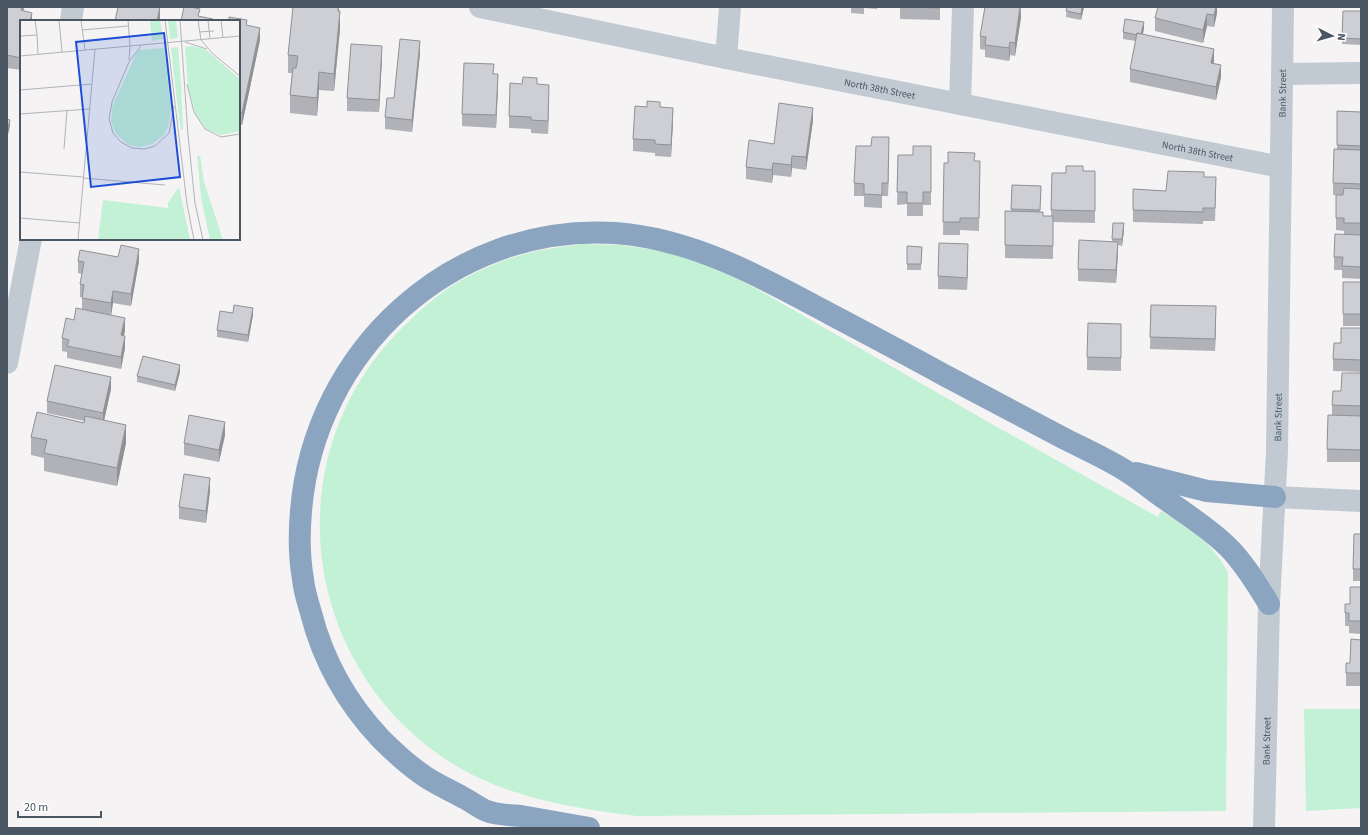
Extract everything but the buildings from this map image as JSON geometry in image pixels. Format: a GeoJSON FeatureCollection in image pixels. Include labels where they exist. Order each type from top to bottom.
{"type":"FeatureCollection","features":[{"type":"Feature","properties":{"kind":"highway"},"geometry":{"type":"LineString","coordinates":[[589,828],[488,811],[422,775],[394,752],[369,726],[348,698],[331,668],[317,636],[303,584],[300,530],[303,493],[310,456],[322,421],[338,388],[368,342],[388,320],[419,293],[448,274],[478,258],[510,246],[545,237],[580,233],[616,233],[651,238],[696,250],[770,281],[1127,471],[1165,500],[1208,528],[1233,552],[1269,604]]}},
{"type":"Feature","properties":{"kind":"highway"},"geometry":{"type":"LineString","coordinates":[[1127,471],[1207,491],[1275,497]]}},
{"type":"Feature","properties":{"kind":"street"},"geometry":{"type":"LineString","coordinates":[[71,20],[73,7]]}},
{"type":"Feature","properties":{"kind":"street","name":"North 38th Street"},"geometry":{"type":"LineString","coordinates":[[480,7],[726,58],[1281,167]]}},
{"type":"Feature","properties":{"kind":"street"},"geometry":{"type":"LineString","coordinates":[[726,58],[730,7]]}},
{"type":"Feature","properties":{"kind":"street"},"geometry":{"type":"LineString","coordinates":[[960,104],[963,7]]}},
{"type":"Feature","properties":{"kind":"street","name":"Bank Street"},"geometry":{"type":"LineString","coordinates":[[1264,828],[1269,604],[1275,497],[1284,7]]}},
{"type":"Feature","properties":{"kind":"street"},"geometry":{"type":"LineString","coordinates":[[1282,74],[1361,73]]}},
{"type":"Feature","properties":{"kind":"street"},"geometry":{"type":"LineString","coordinates":[[7,363],[31,240]]}},
{"type":"Feature","properties":{"kind":"street"},"geometry":{"type":"LineString","coordinates":[[1275,497],[1361,501]]}},
{"type":"Feature","properties":{"kind":"green space"},"geometry":{"type":"Polygon","coordinates":[[[583,244],[620,245],[657,250],[674,254],[724,272],[757,289],[997,427],[1158,517],[1161,511],[1181,523],[1207,544],[1228,572],[1226,811],[637,816],[587,809],[537,799],[489,782],[444,758],[395,716],[358,666],[333,610],[321,550],[322,490],[336,431],[364,375],[405,325],[438,296],[450,287],[473,274],[509,259],[547,249],[583,244]]]}},
{"type":"Feature","properties":{"kind":"green space"},"geometry":{"type":"Polygon","coordinates":[[[1304,709],[1361,709],[1361,808],[1306,811],[1304,709]]]}}]}
